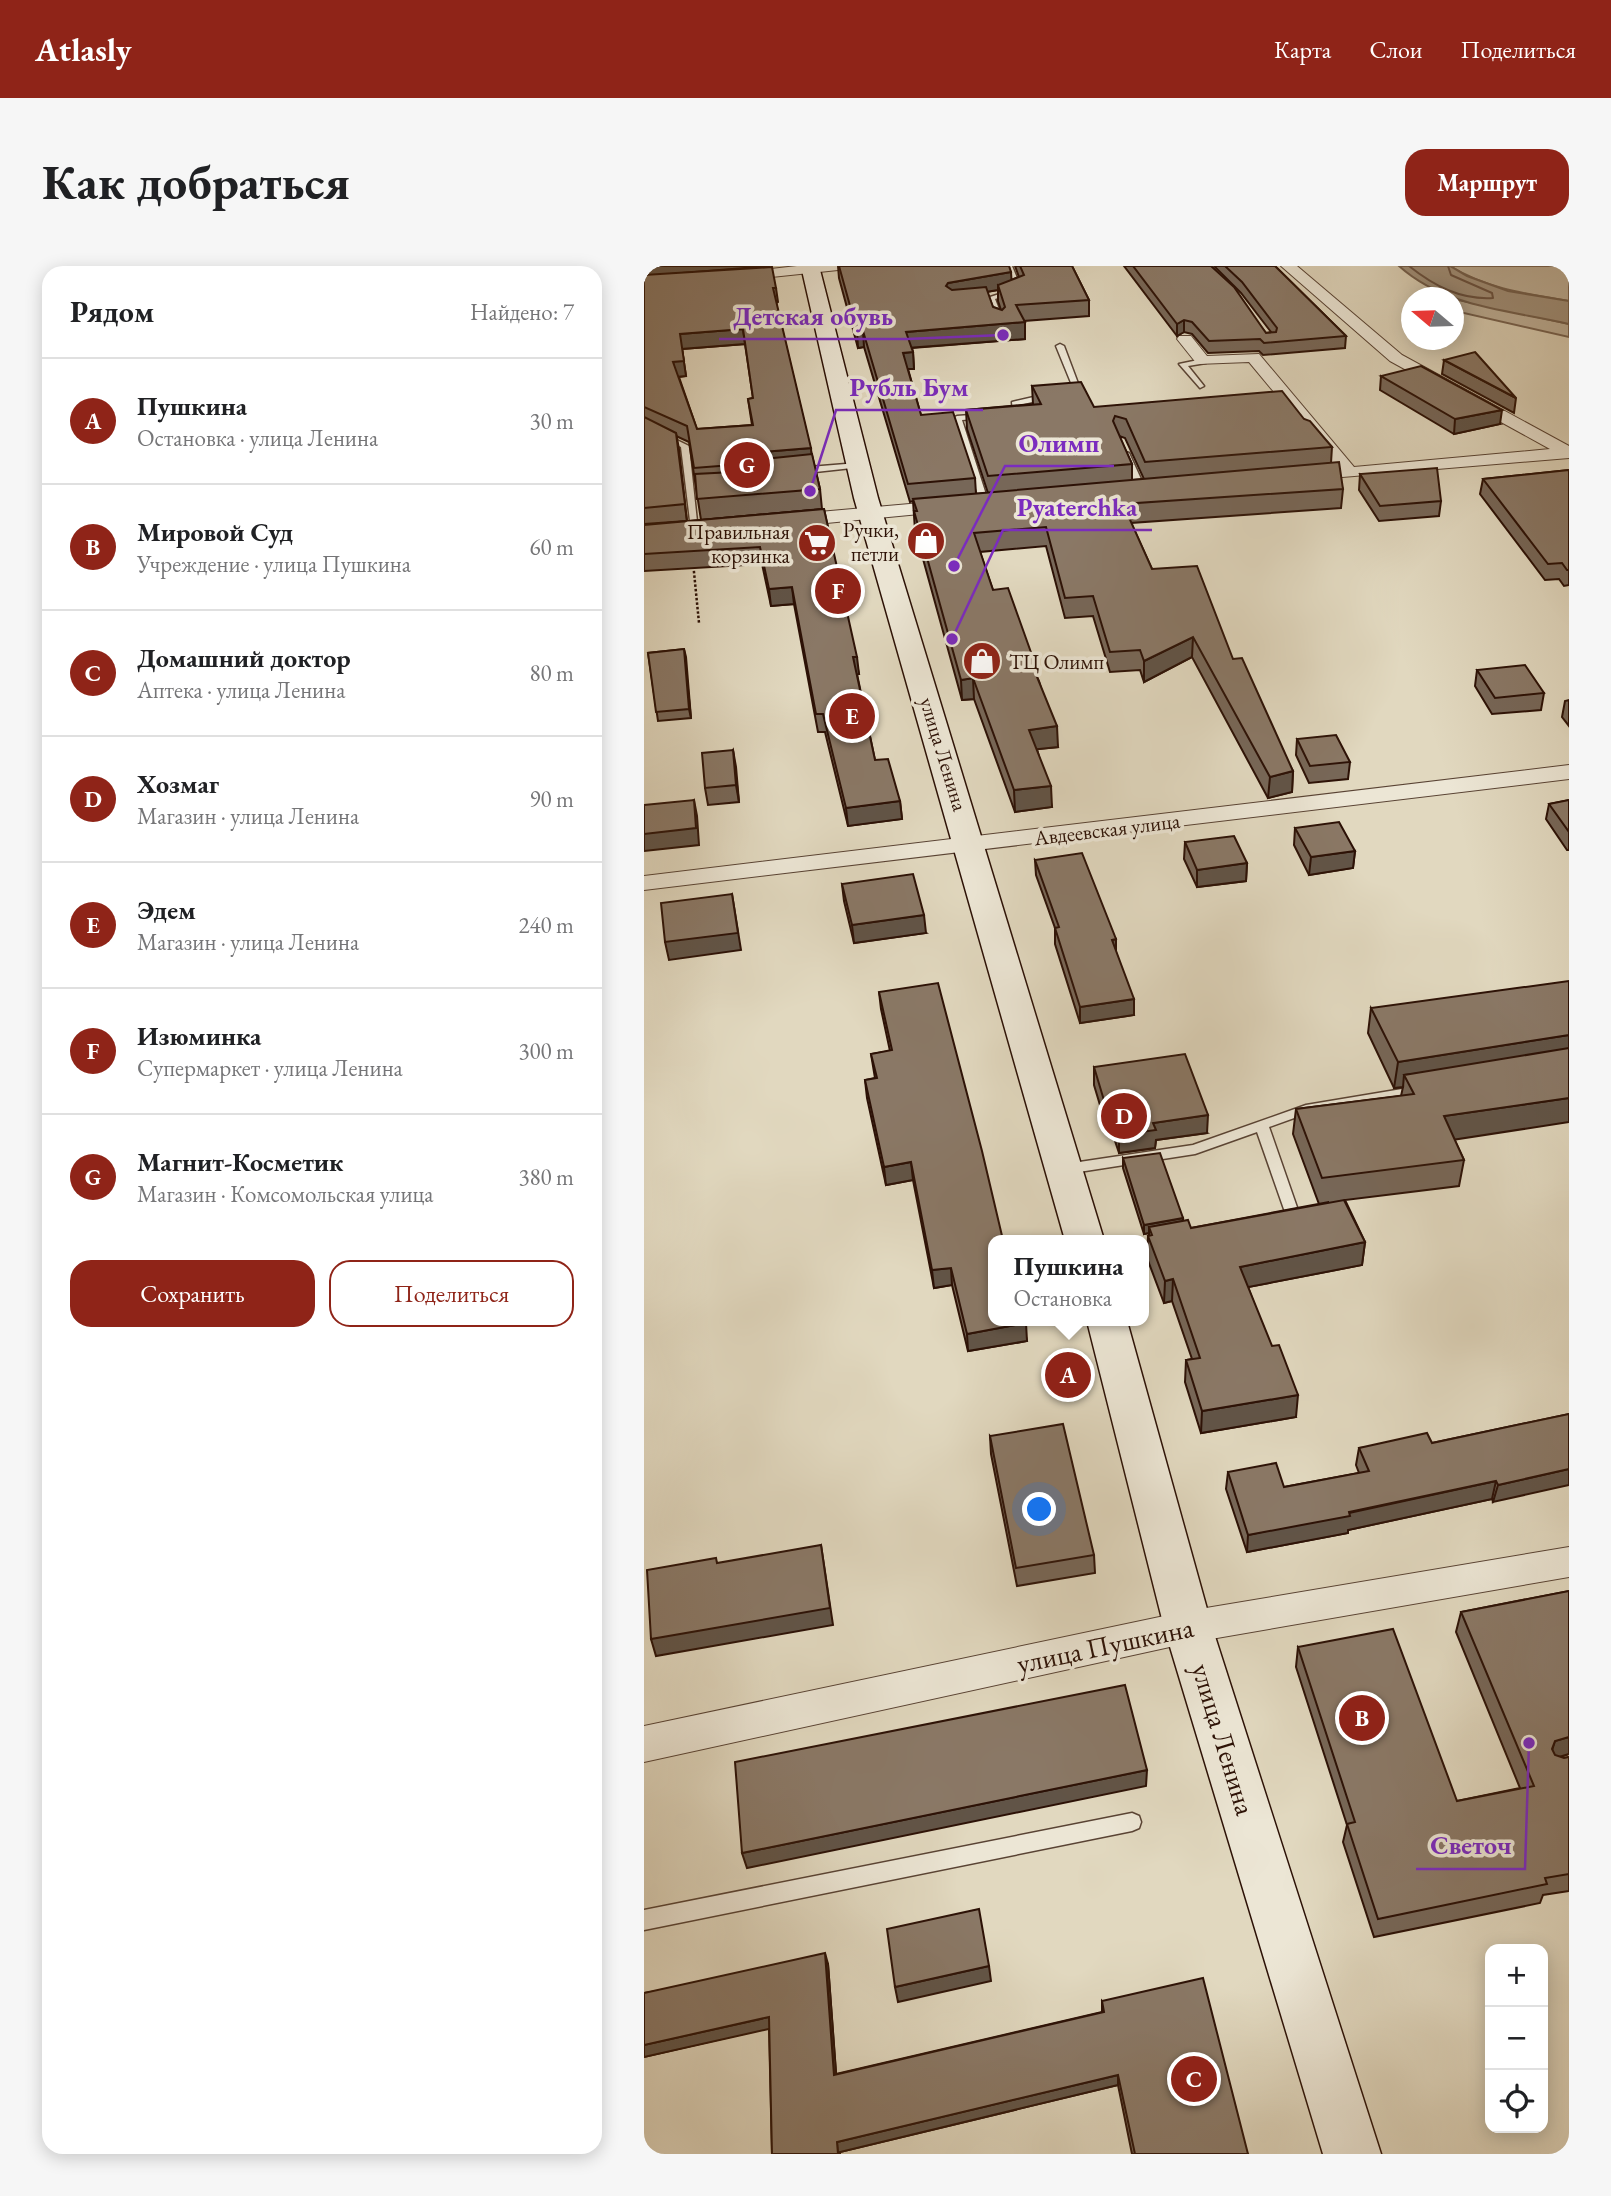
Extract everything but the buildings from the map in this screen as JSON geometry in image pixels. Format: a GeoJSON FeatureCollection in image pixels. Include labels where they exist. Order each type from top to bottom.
{"type":"FeatureCollection","features":[{"type":"Feature","properties":{"kind":"main road","name":"улица Ленина"},"geometry":{"type":"LineString","coordinates":[[816,266],[871,514],[971,845],[1084,1235]]}},
{"type":"Feature","properties":{"kind":"main road","name":"улица Ленина"},"geometry":{"type":"LineString","coordinates":[[1108,1326],[1188,1627],[1352,2154]]}},
{"type":"Feature","properties":{"kind":"street"},"geometry":{"type":"LineString","coordinates":[[713,278],[782,274],[816,266]]}},
{"type":"Feature","properties":{"kind":"street"},"geometry":{"type":"LineString","coordinates":[[1288,266],[1396,358],[1569,453]]}},
{"type":"Feature","properties":{"kind":"street"},"geometry":{"type":"LineString","coordinates":[[1185,339],[1203,361],[1253,356],[1350,472]]}},
{"type":"Feature","properties":{"kind":"street"},"geometry":{"type":"LineString","coordinates":[[1281,478],[1569,453]]}},
{"type":"Feature","properties":{"kind":"street"},"geometry":{"type":"LineString","coordinates":[[1116,493],[1149,490]]}},
{"type":"Feature","properties":{"kind":"street"},"geometry":{"type":"LineString","coordinates":[[763,523],[992,503]]}},
{"type":"Feature","properties":{"kind":"street","name":"Авдеевская улица"},"geometry":{"type":"LineString","coordinates":[[644,883],[1569,772]]}},
{"type":"Feature","properties":{"kind":"street","name":"улица Пушкина"},"geometry":{"type":"LineString","coordinates":[[644,1744],[1188,1627],[1569,1562]]}},
{"type":"Feature","properties":{"kind":"lane"},"geometry":{"type":"LineString","coordinates":[[978,299],[1019,290],[1009,266]]}},
{"type":"Feature","properties":{"kind":"lane"},"geometry":{"type":"LineString","coordinates":[[991,298],[1000,322]]}},
{"type":"Feature","properties":{"kind":"lane"},"geometry":{"type":"LineString","coordinates":[[992,503],[957,418],[1018,414],[1015,404],[1079,392],[1060,346]]}},
{"type":"Feature","properties":{"kind":"lane"},"geometry":{"type":"LineString","coordinates":[[1200,386],[1183,364],[1203,361]]}},
{"type":"Feature","properties":{"kind":"lane"},"geometry":{"type":"LineString","coordinates":[[644,426],[685,446],[695,529]]}},
{"type":"Feature","properties":{"kind":"lane"},"geometry":{"type":"LineString","coordinates":[[1119,439],[1149,490]]}},
{"type":"Feature","properties":{"kind":"lane"},"geometry":{"type":"LineString","coordinates":[[789,472],[858,465]]}},
{"type":"Feature","properties":{"kind":"lane"},"geometry":{"type":"LineString","coordinates":[[691,490],[702,489]]}},
{"type":"Feature","properties":{"kind":"lane"},"geometry":{"type":"LineString","coordinates":[[1064,1170],[1195,1149],[1306,1109],[1438,1088]]}},
{"type":"Feature","properties":{"kind":"lane"},"geometry":{"type":"LineString","coordinates":[[1261,1125],[1293,1216],[1265,1220]]}},
{"type":"Feature","properties":{"kind":"lane"},"geometry":{"type":"LineString","coordinates":[[644,1920],[1132,1822]]}},
{"type":"Feature","properties":{"kind":"path"},"geometry":{"type":"LineString","coordinates":[[693,560],[699,624]]}},
{"type":"Feature","properties":{"kind":"shaded area"},"geometry":{"type":"Polygon","coordinates":[[[1450,266],[1569,266],[1569,301],[1493,285],[1450,266]]]}},
{"type":"Feature","properties":{"kind":"shaded area"},"geometry":{"type":"Polygon","coordinates":[[[1464,301],[1569,324],[1569,337],[1464,313],[1464,301]]]}},
{"type":"Feature","properties":{"kind":"water"},"geometry":{"type":"Polygon","coordinates":[[[1399,266],[1450,266],[1467,276],[1508,291],[1569,301],[1569,324],[1479,306],[1464,301],[1464,287],[1430,287],[1399,266]]]}},
{"type":"Feature","properties":{"kind":"place","name":"Детская обувь"},"geometry":{"type":"Point","coordinates":[1003,335]}},
{"type":"Feature","properties":{"kind":"place","name":"Магнит-Косметик"},"geometry":{"type":"Point","coordinates":[747,465]}},
{"type":"Feature","properties":{"kind":"place","name":"Рубль Бум"},"geometry":{"type":"Point","coordinates":[810,491]}},
{"type":"Feature","properties":{"kind":"place","name":"Ручки, петли"},"geometry":{"type":"Point","coordinates":[926,541]}},
{"type":"Feature","properties":{"kind":"place","name":"Правильная корзинка"},"geometry":{"type":"Point","coordinates":[817,543]}},
{"type":"Feature","properties":{"kind":"place","name":"Олимп"},"geometry":{"type":"Point","coordinates":[954,566]}},
{"type":"Feature","properties":{"kind":"place","name":"Изюминка"},"geometry":{"type":"Point","coordinates":[838,591]}},
{"type":"Feature","properties":{"kind":"place","name":"Pyaterchka"},"geometry":{"type":"Point","coordinates":[952,639]}},
{"type":"Feature","properties":{"kind":"place","name":"ТЦ Олимп"},"geometry":{"type":"Point","coordinates":[982,661]}},
{"type":"Feature","properties":{"kind":"place","name":"Эдем"},"geometry":{"type":"Point","coordinates":[852,716]}},
{"type":"Feature","properties":{"kind":"place","name":"Хозмаг"},"geometry":{"type":"Point","coordinates":[1124,1116]}},
{"type":"Feature","properties":{"kind":"place","name":"Пушкина"},"geometry":{"type":"Point","coordinates":[1068,1375]}},
{"type":"Feature","properties":{"kind":"place","name":"Мировой Суд"},"geometry":{"type":"Point","coordinates":[1362,1718]}},
{"type":"Feature","properties":{"kind":"place","name":"Светоч"},"geometry":{"type":"Point","coordinates":[1529,1743]}},
{"type":"Feature","properties":{"kind":"place","name":"Домашний доктор"},"geometry":{"type":"Point","coordinates":[1194,2079]}}]}
